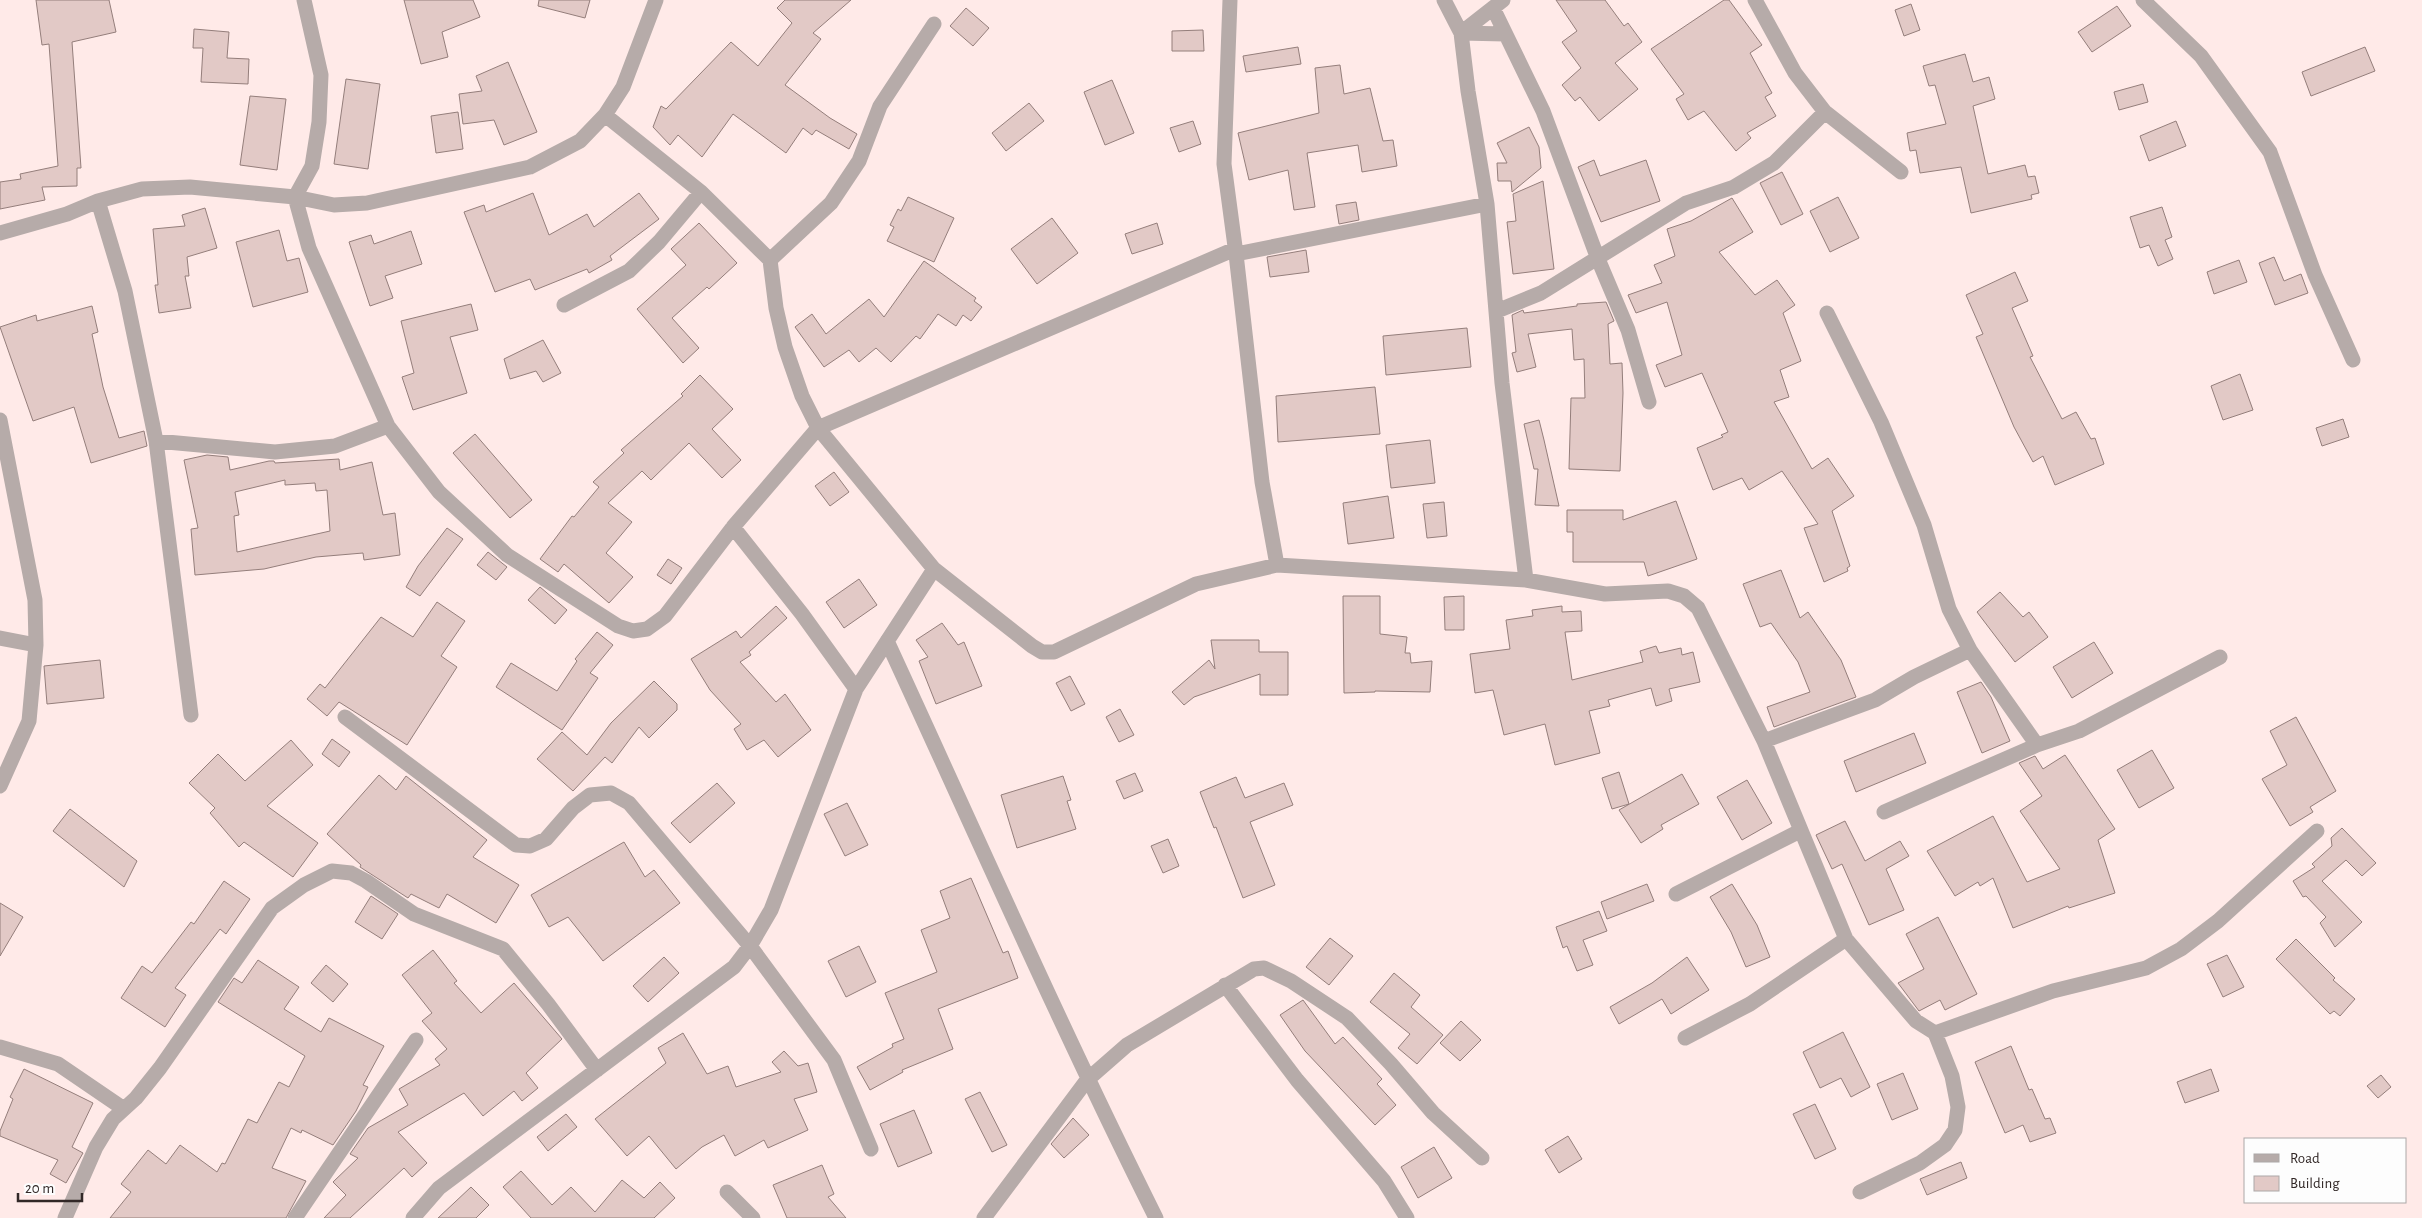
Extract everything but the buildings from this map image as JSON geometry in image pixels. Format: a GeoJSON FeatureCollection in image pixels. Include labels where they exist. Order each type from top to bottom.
{"type":"FeatureCollection","features":[{"type":"Feature","properties":{"kind":"street"},"geometry":{"type":"LineString","coordinates":[[304,0],[321,75],[319,122],[312,166],[295,197],[309,248],[388,426],[439,492],[507,555],[618,626],[632,631],[647,629],[665,616],[733,527],[818,428],[1236,252],[1487,204]]}},
{"type":"Feature","properties":{"kind":"street"},"geometry":{"type":"LineString","coordinates":[[0,233],[67,214],[98,202],[142,189],[190,187],[295,197],[334,205],[367,202],[530,167],[580,141],[605,115],[623,87],[656,0]]}},
{"type":"Feature","properties":{"kind":"street"},"geometry":{"type":"LineString","coordinates":[[1230,0],[1224,164],[1262,482],[1276,565]]}},
{"type":"Feature","properties":{"kind":"street"},"geometry":{"type":"LineString","coordinates":[[1444,0],[1461,33],[1468,91],[1487,204],[1502,383],[1526,580]]}},
{"type":"Feature","properties":{"kind":"street"},"geometry":{"type":"LineString","coordinates":[[1755,0],[1795,73],[1825,112],[1901,172]]}},
{"type":"Feature","properties":{"kind":"street"},"geometry":{"type":"LineString","coordinates":[[2142,0],[2201,56],[2270,152],[2315,275],[2352,360]]}},
{"type":"Feature","properties":{"kind":"street"},"geometry":{"type":"LineString","coordinates":[[1461,33],[1498,4],[1505,34],[1543,110],[1598,259],[1628,330],[1649,402]]}},
{"type":"Feature","properties":{"kind":"street"},"geometry":{"type":"LineString","coordinates":[[770,260],[831,203],[860,161],[880,106],[934,24]]}},
{"type":"Feature","properties":{"kind":"street"},"geometry":{"type":"LineString","coordinates":[[1461,33],[1505,34]]}},
{"type":"Feature","properties":{"kind":"street"},"geometry":{"type":"LineString","coordinates":[[1497,311],[1541,293],[1686,203],[1734,187],[1774,162],[1825,112]]}},
{"type":"Feature","properties":{"kind":"street"},"geometry":{"type":"LineString","coordinates":[[605,115],[701,192],[770,260],[776,308],[785,347],[802,396],[818,428],[934,569],[1042,652],[1054,652],[1196,584],[1276,565],[1526,580],[1605,594],[1668,591],[1684,596],[1698,608],[1764,741],[1846,939],[1916,1021],[1935,1033],[1952,1076],[1958,1107],[1955,1130],[1944,1145],[1920,1163],[1860,1192]]}},
{"type":"Feature","properties":{"kind":"street"},"geometry":{"type":"LineString","coordinates":[[564,305],[629,271],[659,242],[701,192]]}},
{"type":"Feature","properties":{"kind":"street"},"geometry":{"type":"LineString","coordinates":[[98,202],[125,292],[156,441],[191,715]]}},
{"type":"Feature","properties":{"kind":"street"},"geometry":{"type":"LineString","coordinates":[[1827,313],[1881,422],[1924,525],[1949,609],[1970,650],[2037,745]]}},
{"type":"Feature","properties":{"kind":"street"},"geometry":{"type":"LineString","coordinates":[[0,420],[5,474],[35,600],[36,645],[29,721],[0,786]]}},
{"type":"Feature","properties":{"kind":"street"},"geometry":{"type":"LineString","coordinates":[[156,441],[275,452],[335,446],[388,426]]}},
{"type":"Feature","properties":{"kind":"street"},"geometry":{"type":"LineString","coordinates":[[733,527],[802,614],[856,689]]}},
{"type":"Feature","properties":{"kind":"street"},"geometry":{"type":"LineString","coordinates":[[413,1218],[439,1188],[734,966],[750,946],[771,910],[856,689],[934,569]]}},
{"type":"Feature","properties":{"kind":"street"},"geometry":{"type":"LineString","coordinates":[[0,638],[36,645]]}},
{"type":"Feature","properties":{"kind":"street"},"geometry":{"type":"LineString","coordinates":[[887,641],[1003,892],[1087,1080],[1156,1218]]}},
{"type":"Feature","properties":{"kind":"street"},"geometry":{"type":"LineString","coordinates":[[1764,741],[1875,700],[1914,677],[1970,650]]}},
{"type":"Feature","properties":{"kind":"street"},"geometry":{"type":"LineString","coordinates":[[1884,812],[2037,745],[2079,730],[2220,657]]}},
{"type":"Feature","properties":{"kind":"street"},"geometry":{"type":"LineString","coordinates":[[345,717],[516,845],[530,846],[546,839],[573,808],[590,795],[611,792],[629,803],[750,946],[834,1060],[871,1149]]}},
{"type":"Feature","properties":{"kind":"street"},"geometry":{"type":"LineString","coordinates":[[1676,894],[1800,831]]}},
{"type":"Feature","properties":{"kind":"street"},"geometry":{"type":"LineString","coordinates":[[1935,1033],[2053,991],[2146,968],[2181,949],[2218,921],[2317,831]]}},
{"type":"Feature","properties":{"kind":"street"},"geometry":{"type":"LineString","coordinates":[[66,1218],[96,1147],[113,1118],[136,1098],[160,1068],[272,908],[304,885],[332,871],[351,873],[414,914],[503,949],[548,1004],[597,1070]]}},
{"type":"Feature","properties":{"kind":"street"},"geometry":{"type":"LineString","coordinates":[[1684,1038],[1750,1004],[1846,939]]}},
{"type":"Feature","properties":{"kind":"street"},"geometry":{"type":"LineString","coordinates":[[984,1218],[1087,1080],[1127,1045],[1254,969],[1264,968],[1291,981],[1347,1018],[1391,1064],[1433,1113],[1482,1158]]}},
{"type":"Feature","properties":{"kind":"street"},"geometry":{"type":"LineString","coordinates":[[1225,985],[1297,1080],[1384,1181],[1407,1218]]}},
{"type":"Feature","properties":{"kind":"street"},"geometry":{"type":"LineString","coordinates":[[295,1218],[416,1040]]}},
{"type":"Feature","properties":{"kind":"street"},"geometry":{"type":"LineString","coordinates":[[0,1047],[58,1064],[124,1109]]}},
{"type":"Feature","properties":{"kind":"street"},"geometry":{"type":"LineString","coordinates":[[727,1192],[753,1218]]}}]}
